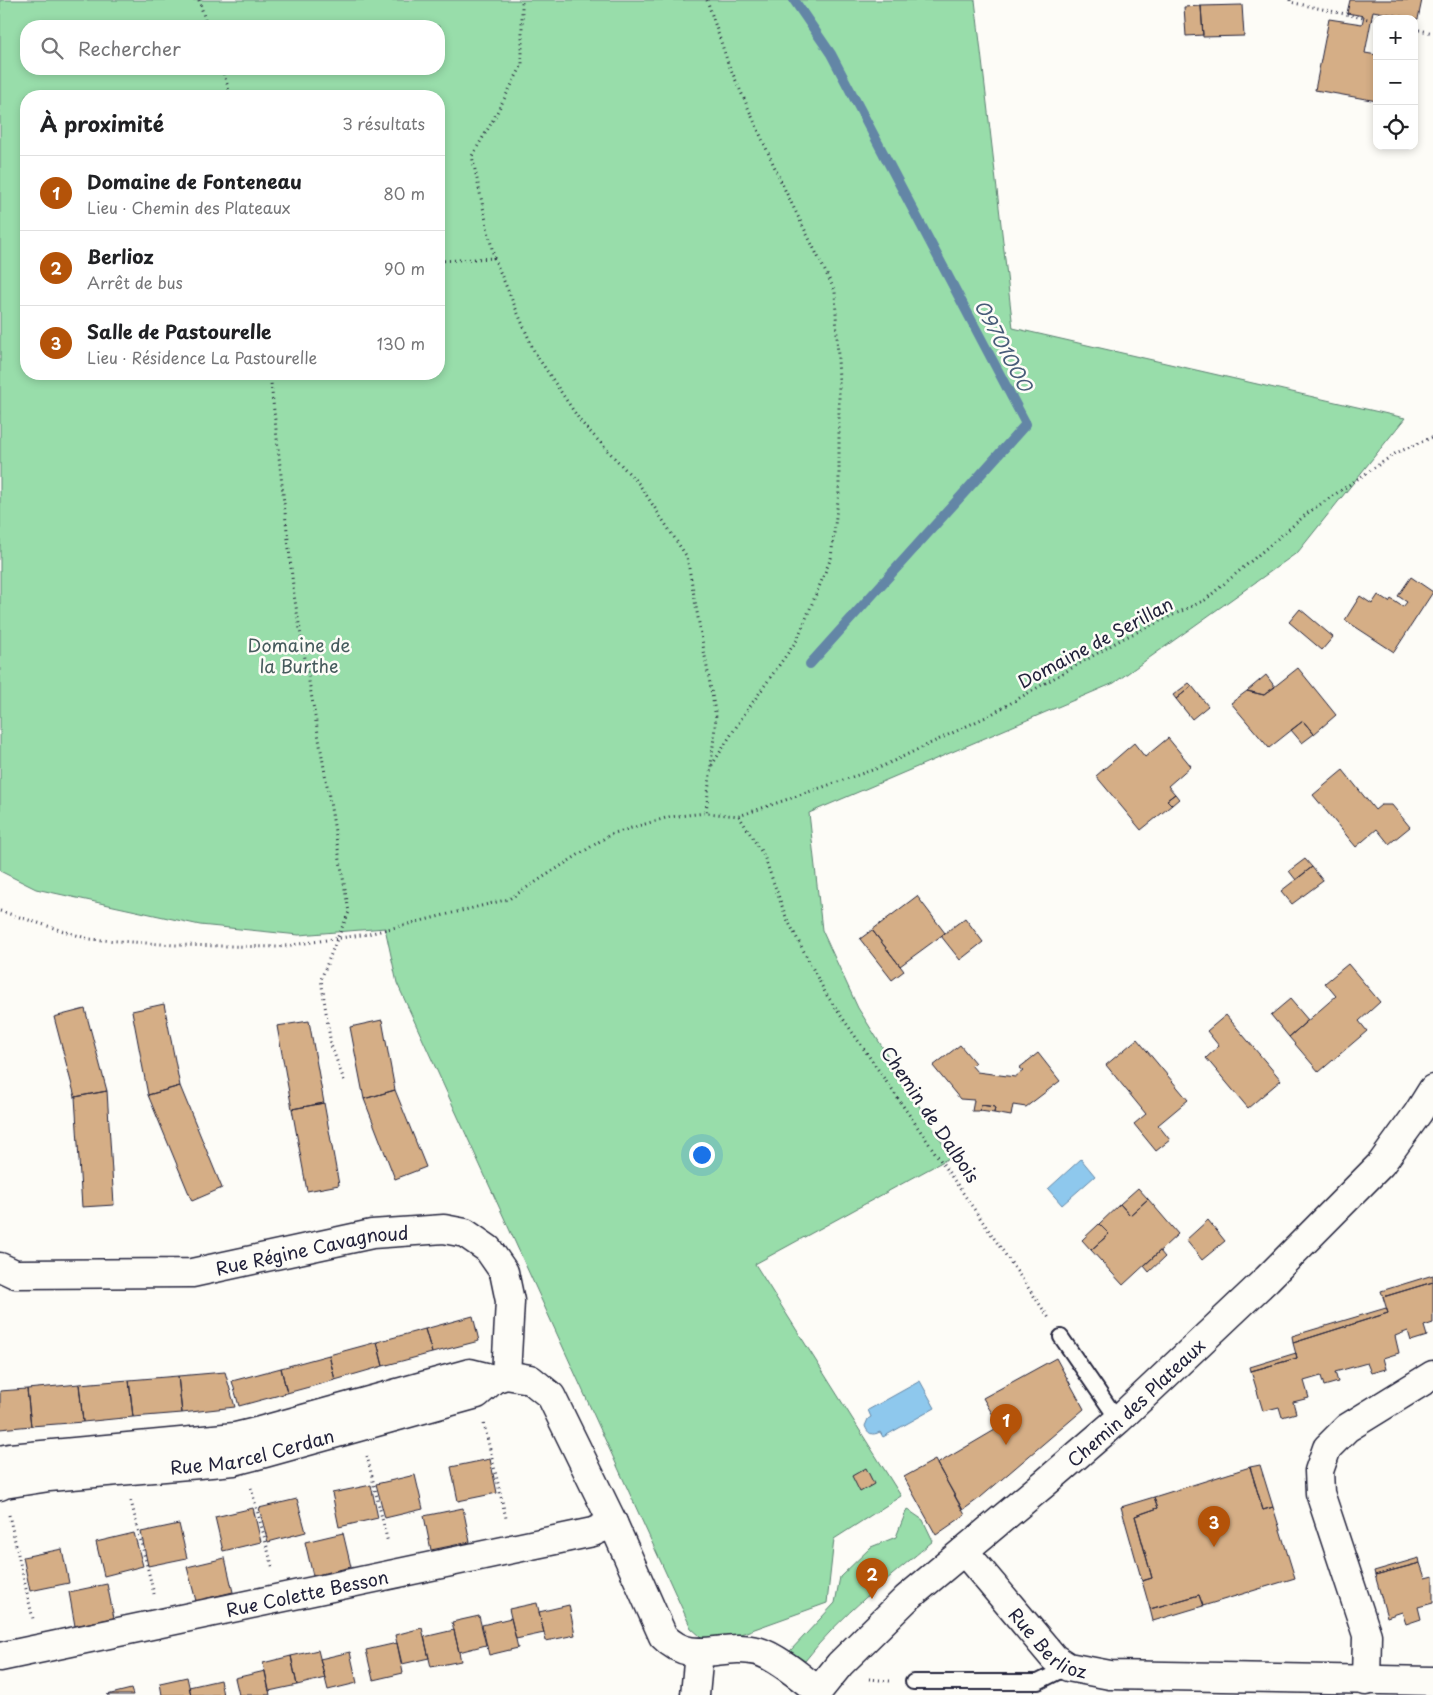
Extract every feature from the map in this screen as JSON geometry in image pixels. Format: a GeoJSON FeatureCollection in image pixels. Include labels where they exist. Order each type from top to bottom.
{"type":"FeatureCollection","features":[{"type":"Feature","properties":{"kind":"street","name":"Chemin des Plateaux"},"geometry":{"type":"LineString","coordinates":[[817,1693],[840,1664],[906,1599],[1046,1483],[1118,1420],[1267,1279],[1381,1164],[1418,1113],[1433,1088]]}},
{"type":"Feature","properties":{"kind":"street","name":"Rue Régine Cavagnoud"},"geometry":{"type":"LineString","coordinates":[[0,1267],[15,1274],[192,1273],[372,1234],[444,1229],[465,1233],[488,1249],[504,1272],[510,1301],[492,1383]]}},
{"type":"Feature","properties":{"kind":"street","name":"Rue Marcel Cerdan"},"geometry":{"type":"LineString","coordinates":[[492,1383],[470,1373],[260,1431],[235,1436],[10,1458],[1,1477],[50,1477],[234,1461],[360,1427],[492,1383],[530,1379],[551,1396],[613,1523],[663,1636],[671,1644],[686,1652],[735,1649],[758,1651],[771,1657],[817,1693]]}},
{"type":"Feature","properties":{"kind":"street"},"geometry":{"type":"LineString","coordinates":[[1366,1680],[1366,1635],[1320,1493],[1319,1471],[1327,1448],[1346,1428],[1433,1375]]}},
{"type":"Feature","properties":{"kind":"street","name":"Rue Colette Besson"},"geometry":{"type":"LineString","coordinates":[[0,1657],[593,1532],[613,1523]]}},
{"type":"Feature","properties":{"kind":"street","name":"Rue Berlioz"},"geometry":{"type":"LineString","coordinates":[[964,1551],[1054,1658],[1068,1667],[1110,1675],[1433,1681]]}},
{"type":"Feature","properties":{"kind":"street"},"geometry":{"type":"LineString","coordinates":[[695,1695],[699,1652]]}},
{"type":"Feature","properties":{"kind":"lane"},"geometry":{"type":"LineString","coordinates":[[1061,1337],[1118,1420]]}},
{"type":"Feature","properties":{"kind":"lane"},"geometry":{"type":"LineString","coordinates":[[913,1682],[1038,1682],[1068,1667]]}},
{"type":"Feature","properties":{"kind":"path"},"geometry":{"type":"LineString","coordinates":[[199,0],[206,20]]}},
{"type":"Feature","properties":{"kind":"path"},"geometry":{"type":"LineString","coordinates":[[522,0],[522,65],[472,156],[494,258],[535,353],[580,422],[639,484],[688,557],[716,717],[706,813]]}},
{"type":"Feature","properties":{"kind":"path"},"geometry":{"type":"LineString","coordinates":[[707,0],[728,63],[784,188],[835,291],[839,380],[839,492],[831,558],[797,640],[710,768]]}},
{"type":"Feature","properties":{"kind":"path"},"geometry":{"type":"LineString","coordinates":[[1290,0],[1290,2],[1373,20]]}},
{"type":"Feature","properties":{"kind":"path"},"geometry":{"type":"LineString","coordinates":[[1418,30],[1433,33]]}},
{"type":"Feature","properties":{"kind":"path"},"geometry":{"type":"LineString","coordinates":[[224,75],[229,90]]}},
{"type":"Feature","properties":{"kind":"path"},"geometry":{"type":"LineString","coordinates":[[445,261],[494,258]]}},
{"type":"Feature","properties":{"kind":"path"},"geometry":{"type":"LineString","coordinates":[[271,380],[294,595],[349,912],[321,979],[331,1045],[345,1083]]}},
{"type":"Feature","properties":{"kind":"path","name":"Domaine de Serillan"},"geometry":{"type":"LineString","coordinates":[[738,816],[881,767],[990,715],[1122,640],[1206,600],[1309,512],[1396,453],[1433,437]]}},
{"type":"Feature","properties":{"kind":"path"},"geometry":{"type":"LineString","coordinates":[[0,911],[89,939],[175,945],[278,947],[368,934],[509,898],[611,834],[669,817],[706,813],[738,816]]}},
{"type":"Feature","properties":{"kind":"path","name":"Chemin de Dalbois"},"geometry":{"type":"LineString","coordinates":[[738,816],[764,856],[786,916],[826,994],[1061,1337]]}},
{"type":"Feature","properties":{"kind":"path"},"geometry":{"type":"LineString","coordinates":[[492,1383],[501,1494],[512,1549]]}},
{"type":"Feature","properties":{"kind":"path"},"geometry":{"type":"LineString","coordinates":[[360,1427],[395,1574]]}},
{"type":"Feature","properties":{"kind":"path"},"geometry":{"type":"LineString","coordinates":[[244,1458],[280,1598]]}},
{"type":"Feature","properties":{"kind":"path"},"geometry":{"type":"LineString","coordinates":[[122,1471],[162,1623]]}},
{"type":"Feature","properties":{"kind":"path"},"geometry":{"type":"LineString","coordinates":[[1,1477],[40,1649]]}},
{"type":"Feature","properties":{"kind":"path"},"geometry":{"type":"LineString","coordinates":[[840,1664],[856,1678],[913,1682]]}},
{"type":"Feature","properties":{"kind":"green space","name":"Domaine de la Burthe"},"geometry":{"type":"Polygon","coordinates":[[[0,0],[975,0],[1013,328],[1405,418],[1298,552],[1114,683],[809,813],[822,930],[858,1008],[951,1157],[755,1264],[901,1496],[834,1539],[827,1603],[710,1645],[691,1628],[397,983],[385,928],[299,935],[200,925],[36,889],[0,871],[0,0]]]}},
{"type":"Feature","properties":{"kind":"green space"},"geometry":{"type":"Polygon","coordinates":[[[907,1509],[923,1520],[933,1541],[850,1612],[805,1661],[790,1651],[835,1603],[840,1577],[871,1547],[896,1537],[907,1509]]]}},
{"type":"Feature","properties":{"kind":"water"},"geometry":{"type":"Polygon","coordinates":[[[1081,1159],[1095,1176],[1062,1205],[1048,1189],[1081,1159]]]}},
{"type":"Feature","properties":{"kind":"water"},"geometry":{"type":"Polygon","coordinates":[[[920,1381],[935,1408],[883,1437],[880,1432],[873,1434],[867,1431],[865,1426],[871,1417],[868,1410],[920,1381]]]}},
{"type":"Feature","properties":{"kind":"building"},"geometry":{"type":"Polygon","coordinates":[[[1350,0],[1422,0],[1418,19],[1418,15],[1396,15],[1373,11],[1365,53],[1373,54],[1373,100],[1315,90],[1329,19],[1362,24],[1364,16],[1347,13],[1350,0]]]}},
{"type":"Feature","properties":{"kind":"building"},"geometry":{"type":"Polygon","coordinates":[[[1242,5],[1244,36],[1203,37],[1201,6],[1242,5]]]}},
{"type":"Feature","properties":{"kind":"building"},"geometry":{"type":"Polygon","coordinates":[[[1201,6],[1203,35],[1186,36],[1184,7],[1201,6]]]}},
{"type":"Feature","properties":{"kind":"building"},"geometry":{"type":"Polygon","coordinates":[[[1411,577],[1433,592],[1394,652],[1345,620],[1360,596],[1372,604],[1378,595],[1389,602],[1391,599],[1403,607],[1407,602],[1398,596],[1411,577]]]}},
{"type":"Feature","properties":{"kind":"building"},"geometry":{"type":"Polygon","coordinates":[[[1300,609],[1333,637],[1322,650],[1289,622],[1300,609]]]}},
{"type":"Feature","properties":{"kind":"building"},"geometry":{"type":"Polygon","coordinates":[[[1298,668],[1336,715],[1314,734],[1303,721],[1269,748],[1231,703],[1247,691],[1264,695],[1298,668]]]}},
{"type":"Feature","properties":{"kind":"building"},"geometry":{"type":"Polygon","coordinates":[[[1266,675],[1275,687],[1264,695],[1247,691],[1266,675]]]}},
{"type":"Feature","properties":{"kind":"building"},"geometry":{"type":"Polygon","coordinates":[[[1189,683],[1192,686],[1176,699],[1173,695],[1189,683]]]}},
{"type":"Feature","properties":{"kind":"building"},"geometry":{"type":"Polygon","coordinates":[[[1192,686],[1208,706],[1192,719],[1176,699],[1192,686]]]}},
{"type":"Feature","properties":{"kind":"building"},"geometry":{"type":"Polygon","coordinates":[[[1303,721],[1314,734],[1302,743],[1291,730],[1303,721]]]}},
{"type":"Feature","properties":{"kind":"building"},"geometry":{"type":"Polygon","coordinates":[[[1168,738],[1191,766],[1168,786],[1175,794],[1167,800],[1172,805],[1141,830],[1096,776],[1134,743],[1145,757],[1168,738]]]}},
{"type":"Feature","properties":{"kind":"building"},"geometry":{"type":"Polygon","coordinates":[[[1343,770],[1375,810],[1381,805],[1392,805],[1410,827],[1389,844],[1377,829],[1356,847],[1313,795],[1343,770]]]}},
{"type":"Feature","properties":{"kind":"building"},"geometry":{"type":"Polygon","coordinates":[[[1175,794],[1179,799],[1172,805],[1167,800],[1175,794]]]}},
{"type":"Feature","properties":{"kind":"building"},"geometry":{"type":"Polygon","coordinates":[[[1305,859],[1312,867],[1296,880],[1289,871],[1305,859]]]}},
{"type":"Feature","properties":{"kind":"building"},"geometry":{"type":"Polygon","coordinates":[[[1312,867],[1323,881],[1292,904],[1281,891],[1312,867]]]}},
{"type":"Feature","properties":{"kind":"building"},"geometry":{"type":"Polygon","coordinates":[[[917,896],[945,933],[900,966],[872,930],[917,896]]]}},
{"type":"Feature","properties":{"kind":"building"},"geometry":{"type":"Polygon","coordinates":[[[965,918],[983,942],[960,960],[941,936],[965,918]]]}},
{"type":"Feature","properties":{"kind":"building"},"geometry":{"type":"Polygon","coordinates":[[[872,930],[904,971],[892,980],[860,939],[872,930]]]}},
{"type":"Feature","properties":{"kind":"building"},"geometry":{"type":"Polygon","coordinates":[[[1348,964],[1380,1002],[1359,1021],[1367,1031],[1319,1072],[1289,1037],[1336,996],[1325,983],[1348,964]]]}},
{"type":"Feature","properties":{"kind":"building"},"geometry":{"type":"Polygon","coordinates":[[[1290,999],[1308,1020],[1289,1037],[1271,1015],[1290,999]]]}},
{"type":"Feature","properties":{"kind":"building"},"geometry":{"type":"Polygon","coordinates":[[[164,1004],[180,1086],[148,1095],[132,1011],[164,1004]]]}},
{"type":"Feature","properties":{"kind":"building"},"geometry":{"type":"Polygon","coordinates":[[[85,1009],[107,1091],[75,1097],[54,1017],[85,1009]]]}},
{"type":"Feature","properties":{"kind":"building"},"geometry":{"type":"Polygon","coordinates":[[[1226,1015],[1281,1080],[1248,1108],[1206,1058],[1219,1046],[1207,1031],[1226,1015]]]}},
{"type":"Feature","properties":{"kind":"building"},"geometry":{"type":"Polygon","coordinates":[[[382,1020],[395,1090],[364,1099],[350,1027],[382,1020]]]}},
{"type":"Feature","properties":{"kind":"building"},"geometry":{"type":"Polygon","coordinates":[[[309,1021],[324,1103],[292,1109],[277,1026],[309,1021]]]}},
{"type":"Feature","properties":{"kind":"building"},"geometry":{"type":"Polygon","coordinates":[[[1137,1039],[1188,1100],[1158,1125],[1170,1140],[1156,1151],[1134,1124],[1146,1114],[1106,1065],[1137,1039]]]}},
{"type":"Feature","properties":{"kind":"building"},"geometry":{"type":"Polygon","coordinates":[[[960,1045],[975,1063],[971,1065],[977,1072],[1015,1077],[1023,1071],[1019,1068],[1038,1053],[1060,1081],[1026,1107],[1013,1105],[1011,1116],[994,1113],[995,1107],[981,1105],[980,1111],[972,1111],[974,1100],[960,1099],[933,1066],[960,1045]]]}},
{"type":"Feature","properties":{"kind":"building"},"geometry":{"type":"Polygon","coordinates":[[[180,1086],[222,1188],[192,1201],[148,1095],[180,1086]]]}},
{"type":"Feature","properties":{"kind":"building"},"geometry":{"type":"Polygon","coordinates":[[[395,1090],[426,1167],[395,1179],[364,1099],[395,1090]]]}},
{"type":"Feature","properties":{"kind":"building"},"geometry":{"type":"Polygon","coordinates":[[[107,1091],[114,1205],[82,1207],[75,1097],[107,1091]]]}},
{"type":"Feature","properties":{"kind":"building"},"geometry":{"type":"Polygon","coordinates":[[[324,1103],[339,1185],[307,1191],[292,1109],[324,1103]]]}},
{"type":"Feature","properties":{"kind":"building"},"geometry":{"type":"Polygon","coordinates":[[[981,1105],[995,1107],[994,1113],[980,1111],[981,1105]]]}},
{"type":"Feature","properties":{"kind":"building"},"geometry":{"type":"Polygon","coordinates":[[[1138,1188],[1148,1199],[1130,1215],[1120,1204],[1138,1188]]]}},
{"type":"Feature","properties":{"kind":"building"},"geometry":{"type":"Polygon","coordinates":[[[1148,1199],[1178,1234],[1123,1285],[1091,1250],[1109,1234],[1099,1224],[1120,1204],[1130,1215],[1148,1199]]]}},
{"type":"Feature","properties":{"kind":"building"},"geometry":{"type":"Polygon","coordinates":[[[1208,1220],[1225,1241],[1202,1260],[1186,1240],[1208,1220]]]}},
{"type":"Feature","properties":{"kind":"building"},"geometry":{"type":"Polygon","coordinates":[[[1099,1224],[1109,1234],[1091,1250],[1082,1240],[1099,1224]]]}},
{"type":"Feature","properties":{"kind":"building"},"geometry":{"type":"Polygon","coordinates":[[[1160,1251],[1165,1257],[1149,1272],[1144,1266],[1160,1251]]]}},
{"type":"Feature","properties":{"kind":"building"},"geometry":{"type":"Polygon","coordinates":[[[1433,1275],[1433,1282],[1383,1297],[1381,1291],[1433,1275]]]}},
{"type":"Feature","properties":{"kind":"building"},"geometry":{"type":"Polygon","coordinates":[[[1433,1282],[1433,1323],[1424,1326],[1427,1336],[1411,1341],[1408,1331],[1395,1336],[1399,1353],[1383,1358],[1386,1369],[1371,1373],[1367,1363],[1335,1372],[1338,1382],[1324,1386],[1321,1376],[1304,1381],[1309,1398],[1293,1402],[1296,1413],[1282,1417],[1279,1407],[1263,1411],[1251,1371],[1297,1358],[1293,1343],[1388,1313],[1383,1297],[1433,1282]]]}},
{"type":"Feature","properties":{"kind":"building"},"geometry":{"type":"Polygon","coordinates":[[[1386,1308],[1388,1313],[1293,1343],[1292,1336],[1386,1308]]]}},
{"type":"Feature","properties":{"kind":"building"},"geometry":{"type":"Polygon","coordinates":[[[473,1316],[479,1341],[432,1353],[425,1329],[473,1316]]]}},
{"type":"Feature","properties":{"kind":"building"},"geometry":{"type":"Polygon","coordinates":[[[425,1329],[432,1353],[383,1366],[377,1342],[425,1329]]]}},
{"type":"Feature","properties":{"kind":"building"},"geometry":{"type":"Polygon","coordinates":[[[377,1342],[383,1366],[335,1380],[329,1355],[377,1342]]]}},
{"type":"Feature","properties":{"kind":"building"},"geometry":{"type":"Polygon","coordinates":[[[1296,1353],[1297,1358],[1251,1371],[1250,1367],[1296,1353]]]}},
{"type":"Feature","properties":{"kind":"building"},"geometry":{"type":"Polygon","coordinates":[[[329,1355],[335,1380],[287,1393],[281,1368],[329,1355]]]}},
{"type":"Feature","properties":{"kind":"building"},"geometry":{"type":"Polygon","coordinates":[[[1056,1358],[1084,1409],[981,1497],[963,1510],[937,1464],[1000,1427],[983,1398],[1056,1358]]]}},
{"type":"Feature","properties":{"kind":"building"},"geometry":{"type":"Polygon","coordinates":[[[281,1368],[287,1393],[239,1406],[232,1381],[281,1368]]]}},
{"type":"Feature","properties":{"kind":"building"},"geometry":{"type":"Polygon","coordinates":[[[225,1372],[235,1407],[182,1413],[178,1376],[225,1372]]]}},
{"type":"Feature","properties":{"kind":"building"},"geometry":{"type":"Polygon","coordinates":[[[178,1376],[182,1413],[133,1417],[129,1380],[178,1376]]]}},
{"type":"Feature","properties":{"kind":"building"},"geometry":{"type":"Polygon","coordinates":[[[129,1380],[133,1417],[83,1422],[79,1384],[129,1380]]]}},
{"type":"Feature","properties":{"kind":"building"},"geometry":{"type":"Polygon","coordinates":[[[79,1384],[83,1422],[31,1426],[27,1389],[79,1384]]]}},
{"type":"Feature","properties":{"kind":"building"},"geometry":{"type":"Polygon","coordinates":[[[27,1389],[31,1426],[0,1429],[0,1391],[27,1389]]]}},
{"type":"Feature","properties":{"kind":"building"},"geometry":{"type":"Polygon","coordinates":[[[490,1459],[497,1493],[458,1501],[451,1467],[490,1459]]]}},
{"type":"Feature","properties":{"kind":"building"},"geometry":{"type":"Polygon","coordinates":[[[935,1460],[965,1515],[936,1535],[904,1477],[935,1460]]]}},
{"type":"Feature","properties":{"kind":"building"},"geometry":{"type":"Polygon","coordinates":[[[1260,1465],[1273,1507],[1263,1510],[1250,1467],[1260,1465]]]}},
{"type":"Feature","properties":{"kind":"building"},"geometry":{"type":"Polygon","coordinates":[[[1250,1467],[1263,1510],[1273,1507],[1295,1578],[1203,1606],[1199,1595],[1150,1609],[1142,1581],[1152,1578],[1135,1516],[1158,1508],[1154,1497],[1250,1467]]]}},
{"type":"Feature","properties":{"kind":"building"},"geometry":{"type":"Polygon","coordinates":[[[866,1468],[874,1484],[860,1492],[852,1476],[866,1468]]]}},
{"type":"Feature","properties":{"kind":"building"},"geometry":{"type":"Polygon","coordinates":[[[415,1475],[423,1509],[385,1518],[376,1484],[415,1475]]]}},
{"type":"Feature","properties":{"kind":"building"},"geometry":{"type":"Polygon","coordinates":[[[371,1485],[378,1518],[339,1527],[332,1493],[371,1485]]]}},
{"type":"Feature","properties":{"kind":"building"},"geometry":{"type":"Polygon","coordinates":[[[1154,1497],[1158,1508],[1135,1516],[1152,1578],[1142,1581],[1121,1507],[1154,1497]]]}},
{"type":"Feature","properties":{"kind":"building"},"geometry":{"type":"Polygon","coordinates":[[[297,1499],[306,1532],[268,1542],[259,1508],[297,1499]]]}},
{"type":"Feature","properties":{"kind":"building"},"geometry":{"type":"Polygon","coordinates":[[[253,1508],[261,1542],[223,1551],[215,1517],[253,1508]]]}},
{"type":"Feature","properties":{"kind":"building"},"geometry":{"type":"Polygon","coordinates":[[[463,1508],[470,1542],[431,1550],[424,1516],[463,1508]]]}},
{"type":"Feature","properties":{"kind":"building"},"geometry":{"type":"Polygon","coordinates":[[[179,1524],[187,1558],[148,1566],[141,1532],[179,1524]]]}},
{"type":"Feature","properties":{"kind":"building"},"geometry":{"type":"Polygon","coordinates":[[[134,1533],[143,1566],[104,1576],[96,1542],[134,1533]]]}},
{"type":"Feature","properties":{"kind":"building"},"geometry":{"type":"Polygon","coordinates":[[[343,1533],[351,1567],[313,1576],[305,1542],[343,1533]]]}},
{"type":"Feature","properties":{"kind":"building"},"geometry":{"type":"Polygon","coordinates":[[[62,1549],[69,1583],[30,1591],[23,1557],[62,1549]]]}},
{"type":"Feature","properties":{"kind":"building"},"geometry":{"type":"Polygon","coordinates":[[[225,1558],[233,1592],[196,1601],[187,1567],[225,1558]]]}},
{"type":"Feature","properties":{"kind":"building"},"geometry":{"type":"Polygon","coordinates":[[[1419,1558],[1420,1563],[1375,1575],[1374,1571],[1419,1558]]]}},
{"type":"Feature","properties":{"kind":"building"},"geometry":{"type":"Polygon","coordinates":[[[1420,1563],[1425,1578],[1433,1576],[1433,1603],[1418,1607],[1421,1619],[1406,1624],[1402,1612],[1387,1617],[1375,1575],[1420,1563]]]}},
{"type":"Feature","properties":{"kind":"building"},"geometry":{"type":"Polygon","coordinates":[[[107,1584],[114,1618],[75,1626],[69,1592],[107,1584]]]}},
{"type":"Feature","properties":{"kind":"building"},"geometry":{"type":"Polygon","coordinates":[[[1199,1595],[1203,1606],[1153,1621],[1150,1609],[1199,1595]]]}},
{"type":"Feature","properties":{"kind":"building"},"geometry":{"type":"Polygon","coordinates":[[[537,1603],[544,1633],[516,1639],[509,1609],[537,1603]]]}},
{"type":"Feature","properties":{"kind":"building"},"geometry":{"type":"Polygon","coordinates":[[[569,1605],[575,1635],[546,1641],[539,1612],[569,1605]]]}},
{"type":"Feature","properties":{"kind":"building"},"geometry":{"type":"Polygon","coordinates":[[[479,1616],[486,1645],[459,1652],[452,1622],[479,1616]]]}},
{"type":"Feature","properties":{"kind":"building"},"geometry":{"type":"Polygon","coordinates":[[[511,1618],[518,1648],[489,1655],[482,1625],[511,1618]]]}},
{"type":"Feature","properties":{"kind":"building"},"geometry":{"type":"Polygon","coordinates":[[[422,1628],[429,1658],[402,1664],[395,1635],[422,1628]]]}},
{"type":"Feature","properties":{"kind":"building"},"geometry":{"type":"Polygon","coordinates":[[[454,1630],[461,1661],[431,1667],[424,1637],[454,1630]]]}},
{"type":"Feature","properties":{"kind":"building"},"geometry":{"type":"Polygon","coordinates":[[[397,1643],[403,1673],[373,1680],[366,1650],[397,1643]]]}},
{"type":"Feature","properties":{"kind":"building"},"geometry":{"type":"Polygon","coordinates":[[[318,1650],[325,1678],[297,1685],[291,1656],[318,1650]]]}},
{"type":"Feature","properties":{"kind":"building"},"geometry":{"type":"Polygon","coordinates":[[[350,1652],[357,1683],[328,1690],[320,1659],[350,1652]]]}},
{"type":"Feature","properties":{"kind":"building"},"geometry":{"type":"Polygon","coordinates":[[[291,1656],[297,1685],[269,1691],[263,1663],[291,1656]]]}},
{"type":"Feature","properties":{"kind":"building"},"geometry":{"type":"Polygon","coordinates":[[[265,1671],[270,1695],[239,1695],[235,1678],[265,1671]]]}},
{"type":"Feature","properties":{"kind":"building"},"geometry":{"type":"Polygon","coordinates":[[[187,1677],[191,1695],[162,1695],[160,1683],[187,1677]]]}},
{"type":"Feature","properties":{"kind":"building"},"geometry":{"type":"Polygon","coordinates":[[[220,1680],[223,1695],[191,1695],[189,1687],[220,1680]]]}},
{"type":"Feature","properties":{"kind":"building"},"geometry":{"type":"Polygon","coordinates":[[[131,1689],[133,1695],[107,1695],[131,1689]]]}},
{"type":"Feature","properties":{"kind":"waterway","name":"O9701000"},"geometry":{"type":"LineString","coordinates":[[794,0],[831,54],[1026,424],[810,664]]}},
{"type":"Feature","properties":{"kind":"place","name":"Domaine de Fonteneau"},"geometry":{"type":"Point","coordinates":[1006,1445]}},
{"type":"Feature","properties":{"kind":"place","name":"Salle de Pastourelle"},"geometry":{"type":"Point","coordinates":[1214,1547]}},
{"type":"Feature","properties":{"kind":"place","name":"Berlioz"},"geometry":{"type":"Point","coordinates":[872,1599]}}]}
